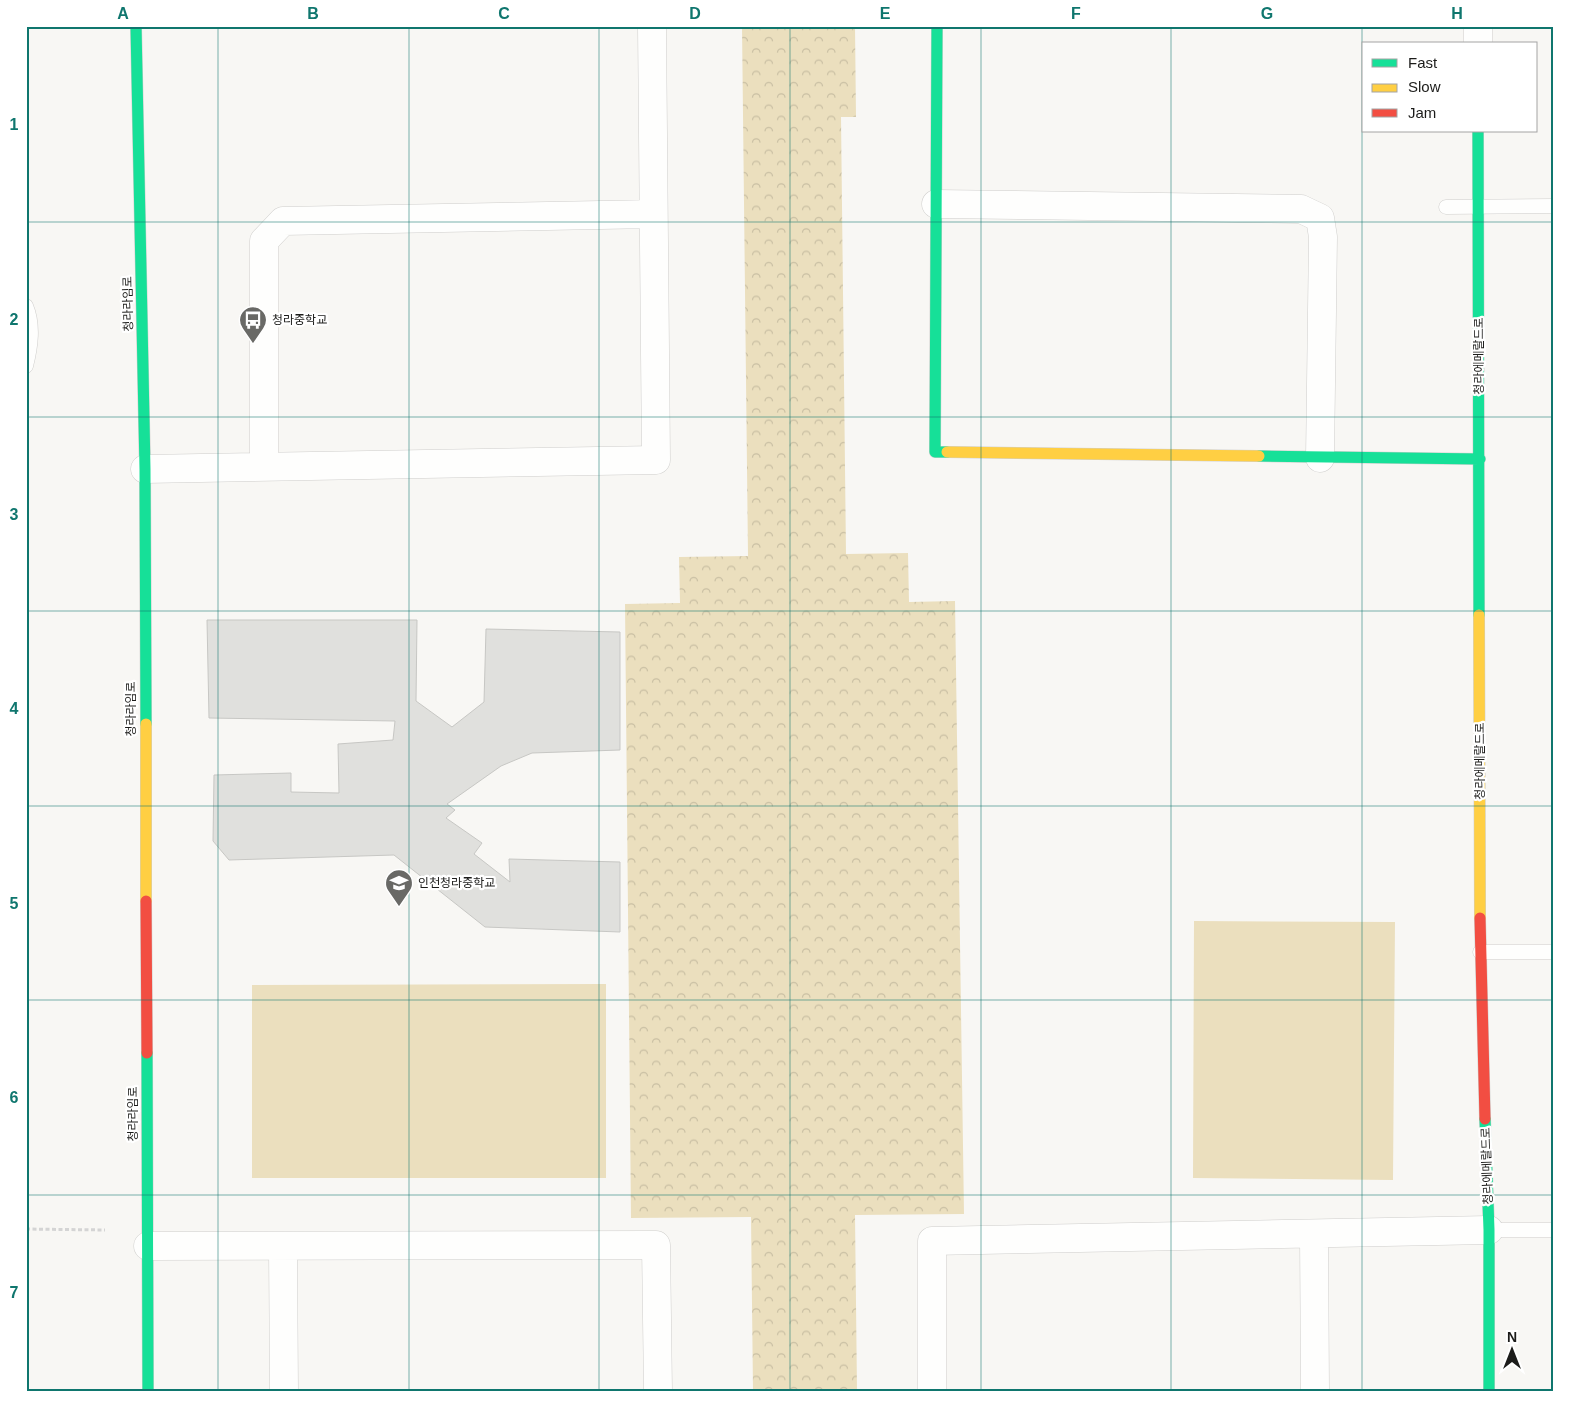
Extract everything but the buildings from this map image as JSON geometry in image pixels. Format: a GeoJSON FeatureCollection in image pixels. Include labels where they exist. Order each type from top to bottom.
{"type":"FeatureCollection","features":[{"type":"Feature","properties":{"kind":"street","name":"청라라임로"},"geometry":{"type":"LineString","coordinates":[[136,26],[145,469],[148,1391]]}},
{"type":"Feature","properties":{"kind":"street"},"geometry":{"type":"LineString","coordinates":[[145,469],[656,460],[652,26]]}},
{"type":"Feature","properties":{"kind":"street"},"geometry":{"type":"LineString","coordinates":[[937,26],[935,452],[1480,459]]}},
{"type":"Feature","properties":{"kind":"street"},"geometry":{"type":"LineString","coordinates":[[1478,26],[1478,42]]}},
{"type":"Feature","properties":{"kind":"street","name":"청라에메랄드로"},"geometry":{"type":"LineString","coordinates":[[1478,132],[1480,952],[1489,1230],[1489,1391]]}},
{"type":"Feature","properties":{"kind":"street"},"geometry":{"type":"LineString","coordinates":[[936,204],[1301,209],[1320,218],[1323,237],[1320,458]]}},
{"type":"Feature","properties":{"kind":"street"},"geometry":{"type":"LineString","coordinates":[[264,467],[264,241],[283,221],[653,214]]}},
{"type":"Feature","properties":{"kind":"street"},"geometry":{"type":"LineString","coordinates":[[932,1391],[932,1241],[1489,1230]]}},
{"type":"Feature","properties":{"kind":"street"},"geometry":{"type":"LineString","coordinates":[[1314,1234],[1315,1391]]}},
{"type":"Feature","properties":{"kind":"street"},"geometry":{"type":"LineString","coordinates":[[148,1246],[656,1245],[658,1391]]}},
{"type":"Feature","properties":{"kind":"street"},"geometry":{"type":"LineString","coordinates":[[283,1247],[284,1391]]}},
{"type":"Feature","properties":{"kind":"lane"},"geometry":{"type":"LineString","coordinates":[[1446,207],[1554,206]]}},
{"type":"Feature","properties":{"kind":"lane"},"geometry":{"type":"LineString","coordinates":[[26,306],[30,317],[30,348],[26,366]]}},
{"type":"Feature","properties":{"kind":"lane"},"geometry":{"type":"LineString","coordinates":[[1480,952],[1554,952]]}},
{"type":"Feature","properties":{"kind":"lane"},"geometry":{"type":"LineString","coordinates":[[1489,1230],[1554,1230]]}},
{"type":"Feature","properties":{"kind":"path"},"geometry":{"type":"LineString","coordinates":[[26,1229],[105,1230]]}},
{"type":"Feature","properties":{"kind":"green space"},"geometry":{"type":"Polygon","coordinates":[[[742,26],[855,26],[856,117],[841,117],[846,554],[908,553],[909,602],[955,601],[964,1214],[855,1215],[857,1391],[753,1391],[751,1217],[631,1218],[625,604],[680,603],[679,557],[748,556],[742,26]]]}},
{"type":"Feature","properties":{"kind":"green space"},"geometry":{"type":"Polygon","coordinates":[[[1194,921],[1395,922],[1393,1180],[1193,1178],[1194,921]]]}},
{"type":"Feature","properties":{"kind":"green space"},"geometry":{"type":"Polygon","coordinates":[[[606,984],[606,1178],[252,1178],[252,985],[606,984]]]}},
{"type":"Feature","properties":{"kind":"traffic: fast"},"geometry":{"type":"LineString","coordinates":[[136,26],[145,469],[146,724]]}},
{"type":"Feature","properties":{"kind":"traffic: fast"},"geometry":{"type":"LineString","coordinates":[[937,26],[935,452],[947,452]]}},
{"type":"Feature","properties":{"kind":"traffic: fast"},"geometry":{"type":"LineString","coordinates":[[1478,132],[1479,615]]}},
{"type":"Feature","properties":{"kind":"traffic: fast"},"geometry":{"type":"LineString","coordinates":[[1259,456],[1480,459]]}},
{"type":"Feature","properties":{"kind":"traffic: fast"},"geometry":{"type":"LineString","coordinates":[[147,1053],[148,1391]]}},
{"type":"Feature","properties":{"kind":"traffic: fast"},"geometry":{"type":"LineString","coordinates":[[1485,1119],[1489,1230],[1489,1391]]}},
{"type":"Feature","properties":{"kind":"traffic: slow"},"geometry":{"type":"LineString","coordinates":[[947,452],[1259,456]]}},
{"type":"Feature","properties":{"kind":"traffic: slow"},"geometry":{"type":"LineString","coordinates":[[1479,615],[1480,918]]}},
{"type":"Feature","properties":{"kind":"traffic: slow"},"geometry":{"type":"LineString","coordinates":[[146,724],[146,901]]}},
{"type":"Feature","properties":{"kind":"traffic: jam"},"geometry":{"type":"LineString","coordinates":[[146,901],[147,1053]]}},
{"type":"Feature","properties":{"kind":"traffic: jam"},"geometry":{"type":"LineString","coordinates":[[1480,918],[1485,1119]]}},
{"type":"Feature","properties":{"kind":"place","name":"청라중학교"},"geometry":{"type":"Point","coordinates":[253,344]}},
{"type":"Feature","properties":{"kind":"place","name":"인천청라중학교"},"geometry":{"type":"Point","coordinates":[399,907]}}]}
